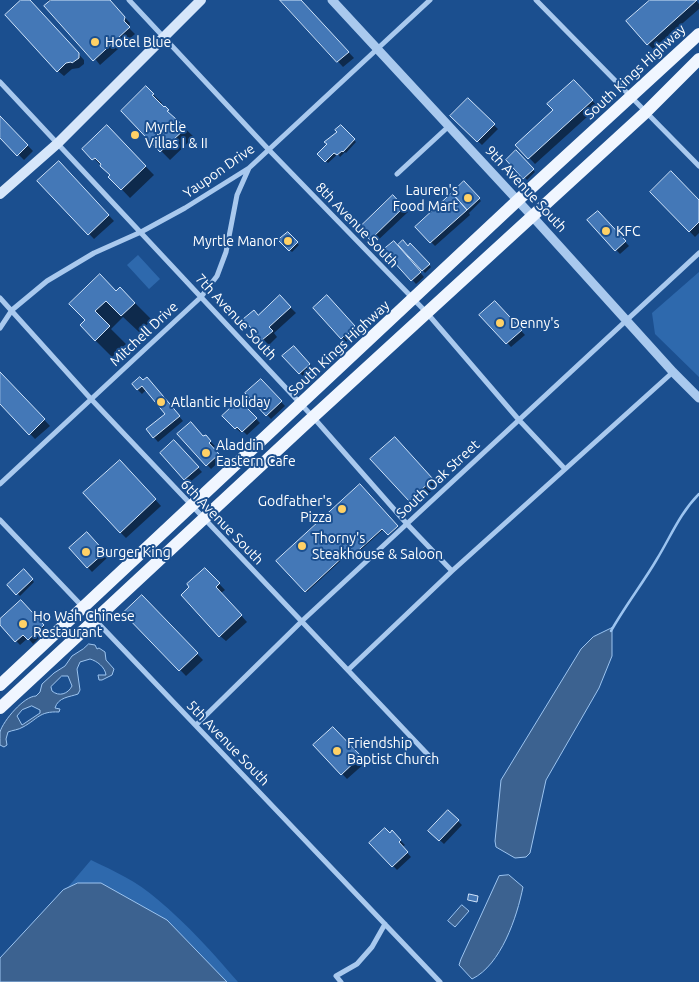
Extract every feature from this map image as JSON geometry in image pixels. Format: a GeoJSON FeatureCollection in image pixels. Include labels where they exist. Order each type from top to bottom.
{"type":"FeatureCollection","features":[{"type":"Feature","properties":{"kind":"main road"},"geometry":{"type":"LineString","coordinates":[[0,194],[58,143],[201,0]]}},
{"type":"Feature","properties":{"kind":"main road","name":"South Kings Highway"},"geometry":{"type":"LineString","coordinates":[[0,685],[517,201],[699,34]]}},
{"type":"Feature","properties":{"kind":"main road"},"geometry":{"type":"LineString","coordinates":[[0,708],[313,417],[645,113],[699,60]]}},
{"type":"Feature","properties":{"kind":"street","name":"8th Avenue South"},"geometry":{"type":"LineString","coordinates":[[129,0],[269,150],[427,313],[519,420],[565,469]]}},
{"type":"Feature","properties":{"kind":"street","name":"9th Avenue South"},"geometry":{"type":"LineString","coordinates":[[332,0],[699,398]]}},
{"type":"Feature","properties":{"kind":"street","name":"Yaupon Drive"},"geometry":{"type":"LineString","coordinates":[[0,328],[12,310],[47,281],[94,253],[141,232],[185,208],[249,168],[430,0]]}},
{"type":"Feature","properties":{"kind":"street"},"geometry":{"type":"LineString","coordinates":[[536,0],[699,166]]}},
{"type":"Feature","properties":{"kind":"street","name":"7th Avenue South"},"geometry":{"type":"LineString","coordinates":[[0,82],[301,403],[407,524],[452,571]]}},
{"type":"Feature","properties":{"kind":"street"},"geometry":{"type":"LineString","coordinates":[[397,174],[449,126]]}},
{"type":"Feature","properties":{"kind":"street","name":"Mitchell Drive"},"geometry":{"type":"LineString","coordinates":[[0,484],[201,297],[217,276],[226,252],[237,195],[249,168]]}},
{"type":"Feature","properties":{"kind":"street","name":"South Oak Street"},"geometry":{"type":"LineString","coordinates":[[196,726],[302,621],[699,253]]}},
{"type":"Feature","properties":{"kind":"street","name":"6th Avenue South"},"geometry":{"type":"LineString","coordinates":[[0,298],[91,399],[432,759]]}},
{"type":"Feature","properties":{"kind":"street"},"geometry":{"type":"LineString","coordinates":[[348,670],[452,571],[673,372]]}},
{"type":"Feature","properties":{"kind":"street","name":"5th Avenue South"},"geometry":{"type":"LineString","coordinates":[[0,520],[440,982]]}},
{"type":"Feature","properties":{"kind":"street"},"geometry":{"type":"LineString","coordinates":[[341,982],[336,976],[357,964],[372,947],[385,924]]}},
{"type":"Feature","properties":{"kind":"shaded area"},"geometry":{"type":"Polygon","coordinates":[[[138,255],[160,279],[149,289],[127,265],[138,255]]]}},
{"type":"Feature","properties":{"kind":"shaded area"},"geometry":{"type":"Polygon","coordinates":[[[699,272],[699,377],[655,334],[652,313],[699,272]]]}},
{"type":"Feature","properties":{"kind":"shaded area"},"geometry":{"type":"Polygon","coordinates":[[[612,628],[612,656],[599,688],[546,780],[530,853],[526,857],[515,858],[496,847],[501,780],[581,649],[593,637],[612,628]]]}},
{"type":"Feature","properties":{"kind":"shaded area"},"geometry":{"type":"Polygon","coordinates":[[[89,644],[95,645],[97,649],[99,648],[105,652],[106,660],[114,669],[112,675],[99,680],[98,675],[106,675],[100,665],[90,659],[80,662],[77,669],[80,690],[78,694],[59,702],[55,708],[60,709],[59,712],[43,714],[21,728],[8,732],[7,745],[4,747],[0,745],[2,727],[20,704],[36,696],[40,692],[42,684],[65,666],[72,656],[89,644]],[[62,676],[51,687],[52,691],[58,694],[66,693],[72,686],[68,676],[62,676]],[[32,706],[22,710],[17,716],[22,725],[40,713],[40,710],[32,706]]]}},
{"type":"Feature","properties":{"kind":"shaded area"},"geometry":{"type":"Polygon","coordinates":[[[91,860],[126,877],[150,893],[189,929],[238,982],[0,982],[0,957],[6,960],[91,860]]]}},
{"type":"Feature","properties":{"kind":"shaded area"},"geometry":{"type":"Polygon","coordinates":[[[509,875],[523,887],[517,912],[499,952],[482,972],[472,979],[459,965],[461,959],[499,876],[509,875]]]}},
{"type":"Feature","properties":{"kind":"shaded area"},"geometry":{"type":"Polygon","coordinates":[[[78,883],[101,883],[167,920],[227,982],[0,982],[0,958],[63,890],[78,883]]]}},
{"type":"Feature","properties":{"kind":"shaded area"},"geometry":{"type":"Polygon","coordinates":[[[462,905],[469,911],[455,927],[448,921],[462,905]]]}},
{"type":"Feature","properties":{"kind":"building"},"geometry":{"type":"Polygon","coordinates":[[[21,0],[30,0],[79,53],[79,58],[72,63],[66,63],[57,72],[5,15],[21,0]]]}},
{"type":"Feature","properties":{"kind":"building","name":"Hotel Blue"},"geometry":{"type":"Polygon","coordinates":[[[51,0],[110,0],[125,17],[124,21],[130,27],[93,61],[44,6],[51,0]]]}},
{"type":"Feature","properties":{"kind":"building"},"geometry":{"type":"Polygon","coordinates":[[[280,0],[301,0],[349,52],[337,62],[280,0]]]}},
{"type":"Feature","properties":{"kind":"building"},"geometry":{"type":"Polygon","coordinates":[[[650,0],[697,0],[647,45],[626,21],[650,0]]]}},
{"type":"Feature","properties":{"kind":"building"},"geometry":{"type":"Polygon","coordinates":[[[574,80],[593,100],[528,159],[515,145],[553,110],[547,104],[574,80]]]}},
{"type":"Feature","properties":{"kind":"building"},"geometry":{"type":"Polygon","coordinates":[[[146,86],[154,94],[152,95],[169,110],[167,111],[186,128],[160,152],[121,111],[146,86]]]}},
{"type":"Feature","properties":{"kind":"building"},"geometry":{"type":"Polygon","coordinates":[[[468,98],[495,124],[477,142],[450,116],[468,98]]]}},
{"type":"Feature","properties":{"kind":"building"},"geometry":{"type":"Polygon","coordinates":[[[0,116],[28,145],[17,156],[0,138],[0,116]]]}},
{"type":"Feature","properties":{"kind":"building"},"geometry":{"type":"Polygon","coordinates":[[[107,125],[146,166],[121,190],[108,177],[110,175],[100,166],[101,164],[95,158],[92,160],[82,149],[107,125]]]}},
{"type":"Feature","properties":{"kind":"building"},"geometry":{"type":"Polygon","coordinates":[[[341,125],[355,139],[343,152],[337,155],[334,153],[325,162],[317,154],[327,144],[324,142],[337,132],[335,130],[341,125]]]}},
{"type":"Feature","properties":{"kind":"building"},"geometry":{"type":"Polygon","coordinates":[[[516,150],[534,169],[523,179],[506,160],[516,150]]]}},
{"type":"Feature","properties":{"kind":"building"},"geometry":{"type":"Polygon","coordinates":[[[59,161],[109,215],[88,235],[37,181],[59,161]]]}},
{"type":"Feature","properties":{"kind":"building"},"geometry":{"type":"Polygon","coordinates":[[[671,171],[699,200],[699,222],[689,232],[650,192],[671,171]]]}},
{"type":"Feature","properties":{"kind":"building"},"geometry":{"type":"Polygon","coordinates":[[[464,181],[480,198],[467,210],[452,193],[464,181]]]}},
{"type":"Feature","properties":{"kind":"building"},"geometry":{"type":"Polygon","coordinates":[[[452,193],[467,210],[430,243],[415,227],[452,193]]]}},
{"type":"Feature","properties":{"kind":"building"},"geometry":{"type":"Polygon","coordinates":[[[393,195],[404,207],[370,240],[359,228],[393,195]]]}},
{"type":"Feature","properties":{"kind":"building","name":"KFC"},"geometry":{"type":"Polygon","coordinates":[[[598,211],[626,241],[615,251],[587,220],[598,211]]]}},
{"type":"Feature","properties":{"kind":"building","name":"Myrtle Manor"},"geometry":{"type":"Polygon","coordinates":[[[288,232],[298,242],[289,251],[278,240],[288,232]]]}},
{"type":"Feature","properties":{"kind":"building"},"geometry":{"type":"Polygon","coordinates":[[[403,240],[408,246],[410,243],[430,264],[422,271],[398,245],[403,240]]]}},
{"type":"Feature","properties":{"kind":"building"},"geometry":{"type":"Polygon","coordinates":[[[394,241],[421,272],[411,281],[383,250],[394,241]]]}},
{"type":"Feature","properties":{"kind":"building"},"geometry":{"type":"Polygon","coordinates":[[[100,274],[116,291],[120,287],[135,303],[121,316],[106,301],[95,311],[110,326],[95,341],[80,325],[85,320],[69,304],[100,274]]]}},
{"type":"Feature","properties":{"kind":"building"},"geometry":{"type":"Polygon","coordinates":[[[280,295],[291,307],[269,327],[273,331],[262,340],[243,319],[254,310],[258,315],[280,295]]]}},
{"type":"Feature","properties":{"kind":"building"},"geometry":{"type":"Polygon","coordinates":[[[327,295],[355,326],[348,333],[351,336],[348,340],[344,336],[341,339],[313,308],[327,295]]]}},
{"type":"Feature","properties":{"kind":"building","name":"Denny's"},"geometry":{"type":"Polygon","coordinates":[[[495,301],[522,330],[506,344],[479,315],[495,301]]]}},
{"type":"Feature","properties":{"kind":"building"},"geometry":{"type":"Polygon","coordinates":[[[294,346],[310,364],[299,374],[282,356],[294,346]]]}},
{"type":"Feature","properties":{"kind":"building"},"geometry":{"type":"Polygon","coordinates":[[[0,372],[45,419],[29,435],[0,404],[0,372]]]}},
{"type":"Feature","properties":{"kind":"building","name":"Atlantic Holiday"},"geometry":{"type":"Polygon","coordinates":[[[140,377],[143,380],[147,377],[180,416],[153,438],[146,429],[165,414],[142,386],[137,390],[132,384],[140,377]]]}},
{"type":"Feature","properties":{"kind":"building"},"geometry":{"type":"Polygon","coordinates":[[[261,379],[282,401],[266,416],[245,393],[261,379]]]}},
{"type":"Feature","properties":{"kind":"building"},"geometry":{"type":"Polygon","coordinates":[[[239,400],[257,418],[242,432],[237,427],[235,429],[222,416],[239,400]]]}},
{"type":"Feature","properties":{"kind":"building"},"geometry":{"type":"Polygon","coordinates":[[[191,422],[203,436],[206,435],[211,441],[209,443],[219,454],[206,466],[177,434],[191,422]]]}},
{"type":"Feature","properties":{"kind":"building"},"geometry":{"type":"Polygon","coordinates":[[[395,437],[433,479],[409,501],[370,459],[395,437]]]}},
{"type":"Feature","properties":{"kind":"building"},"geometry":{"type":"Polygon","coordinates":[[[174,440],[199,467],[184,480],[160,453],[174,440]]]}},
{"type":"Feature","properties":{"kind":"building"},"geometry":{"type":"Polygon","coordinates":[[[120,460],[156,499],[120,533],[83,493],[120,460]]]}},
{"type":"Feature","properties":{"kind":"building"},"geometry":{"type":"Polygon","coordinates":[[[360,484],[398,526],[388,535],[382,529],[351,557],[347,553],[305,592],[276,561],[360,484]]]}},
{"type":"Feature","properties":{"kind":"building"},"geometry":{"type":"Polygon","coordinates":[[[87,532],[105,552],[87,568],[69,548],[87,532]]]}},
{"type":"Feature","properties":{"kind":"building"},"geometry":{"type":"Polygon","coordinates":[[[205,568],[220,583],[216,587],[242,615],[219,637],[181,595],[189,587],[187,584],[205,568]]]}},
{"type":"Feature","properties":{"kind":"building"},"geometry":{"type":"Polygon","coordinates":[[[24,569],[33,579],[16,595],[7,585],[24,569]]]}},
{"type":"Feature","properties":{"kind":"building"},"geometry":{"type":"Polygon","coordinates":[[[142,595],[198,653],[179,671],[123,613],[142,595]]]}},
{"type":"Feature","properties":{"kind":"building"},"geometry":{"type":"Polygon","coordinates":[[[21,600],[44,625],[28,640],[23,635],[15,642],[0,625],[0,619],[21,600]]]}},
{"type":"Feature","properties":{"kind":"building","name":"Friendship Baptist Church"},"geometry":{"type":"Polygon","coordinates":[[[333,727],[361,756],[341,775],[313,745],[333,727]]]}},
{"type":"Feature","properties":{"kind":"building"},"geometry":{"type":"Polygon","coordinates":[[[448,810],[459,820],[439,841],[428,831],[448,810]]]}},
{"type":"Feature","properties":{"kind":"building"},"geometry":{"type":"Polygon","coordinates":[[[385,828],[390,833],[392,830],[408,852],[392,867],[369,843],[385,828]]]}},
{"type":"Feature","properties":{"kind":"building"},"geometry":{"type":"Polygon","coordinates":[[[469,894],[478,896],[477,902],[468,900],[469,894]]]}},
{"type":"Feature","properties":{"kind":"waterway"},"geometry":{"type":"LineString","coordinates":[[611,631],[652,568],[681,517],[699,494]]}},
{"type":"Feature","properties":{"kind":"place","name":"Hotel Blue"},"geometry":{"type":"Point","coordinates":[95,42]}},
{"type":"Feature","properties":{"kind":"place","name":"Myrtle Villas I & II"},"geometry":{"type":"Point","coordinates":[135,135]}},
{"type":"Feature","properties":{"kind":"place","name":"Lauren's Food Mart"},"geometry":{"type":"Point","coordinates":[468,198]}},
{"type":"Feature","properties":{"kind":"place","name":"KFC"},"geometry":{"type":"Point","coordinates":[606,231]}},
{"type":"Feature","properties":{"kind":"place","name":"Myrtle Manor"},"geometry":{"type":"Point","coordinates":[288,241]}},
{"type":"Feature","properties":{"kind":"place","name":"Denny's"},"geometry":{"type":"Point","coordinates":[500,323]}},
{"type":"Feature","properties":{"kind":"place","name":"Atlantic Holiday"},"geometry":{"type":"Point","coordinates":[161,402]}},
{"type":"Feature","properties":{"kind":"place","name":"Aladdin Eastern Cafe"},"geometry":{"type":"Point","coordinates":[206,453]}},
{"type":"Feature","properties":{"kind":"place","name":"Godfather's Pizza"},"geometry":{"type":"Point","coordinates":[342,509]}},
{"type":"Feature","properties":{"kind":"place","name":"Thorny's Steakhouse & Saloon"},"geometry":{"type":"Point","coordinates":[302,546]}},
{"type":"Feature","properties":{"kind":"place","name":"Burger King"},"geometry":{"type":"Point","coordinates":[86,552]}},
{"type":"Feature","properties":{"kind":"place","name":"Ho Wah Chinese Restaurant"},"geometry":{"type":"Point","coordinates":[23,624]}},
{"type":"Feature","properties":{"kind":"place","name":"Friendship Baptist Church"},"geometry":{"type":"Point","coordinates":[337,751]}}]}
